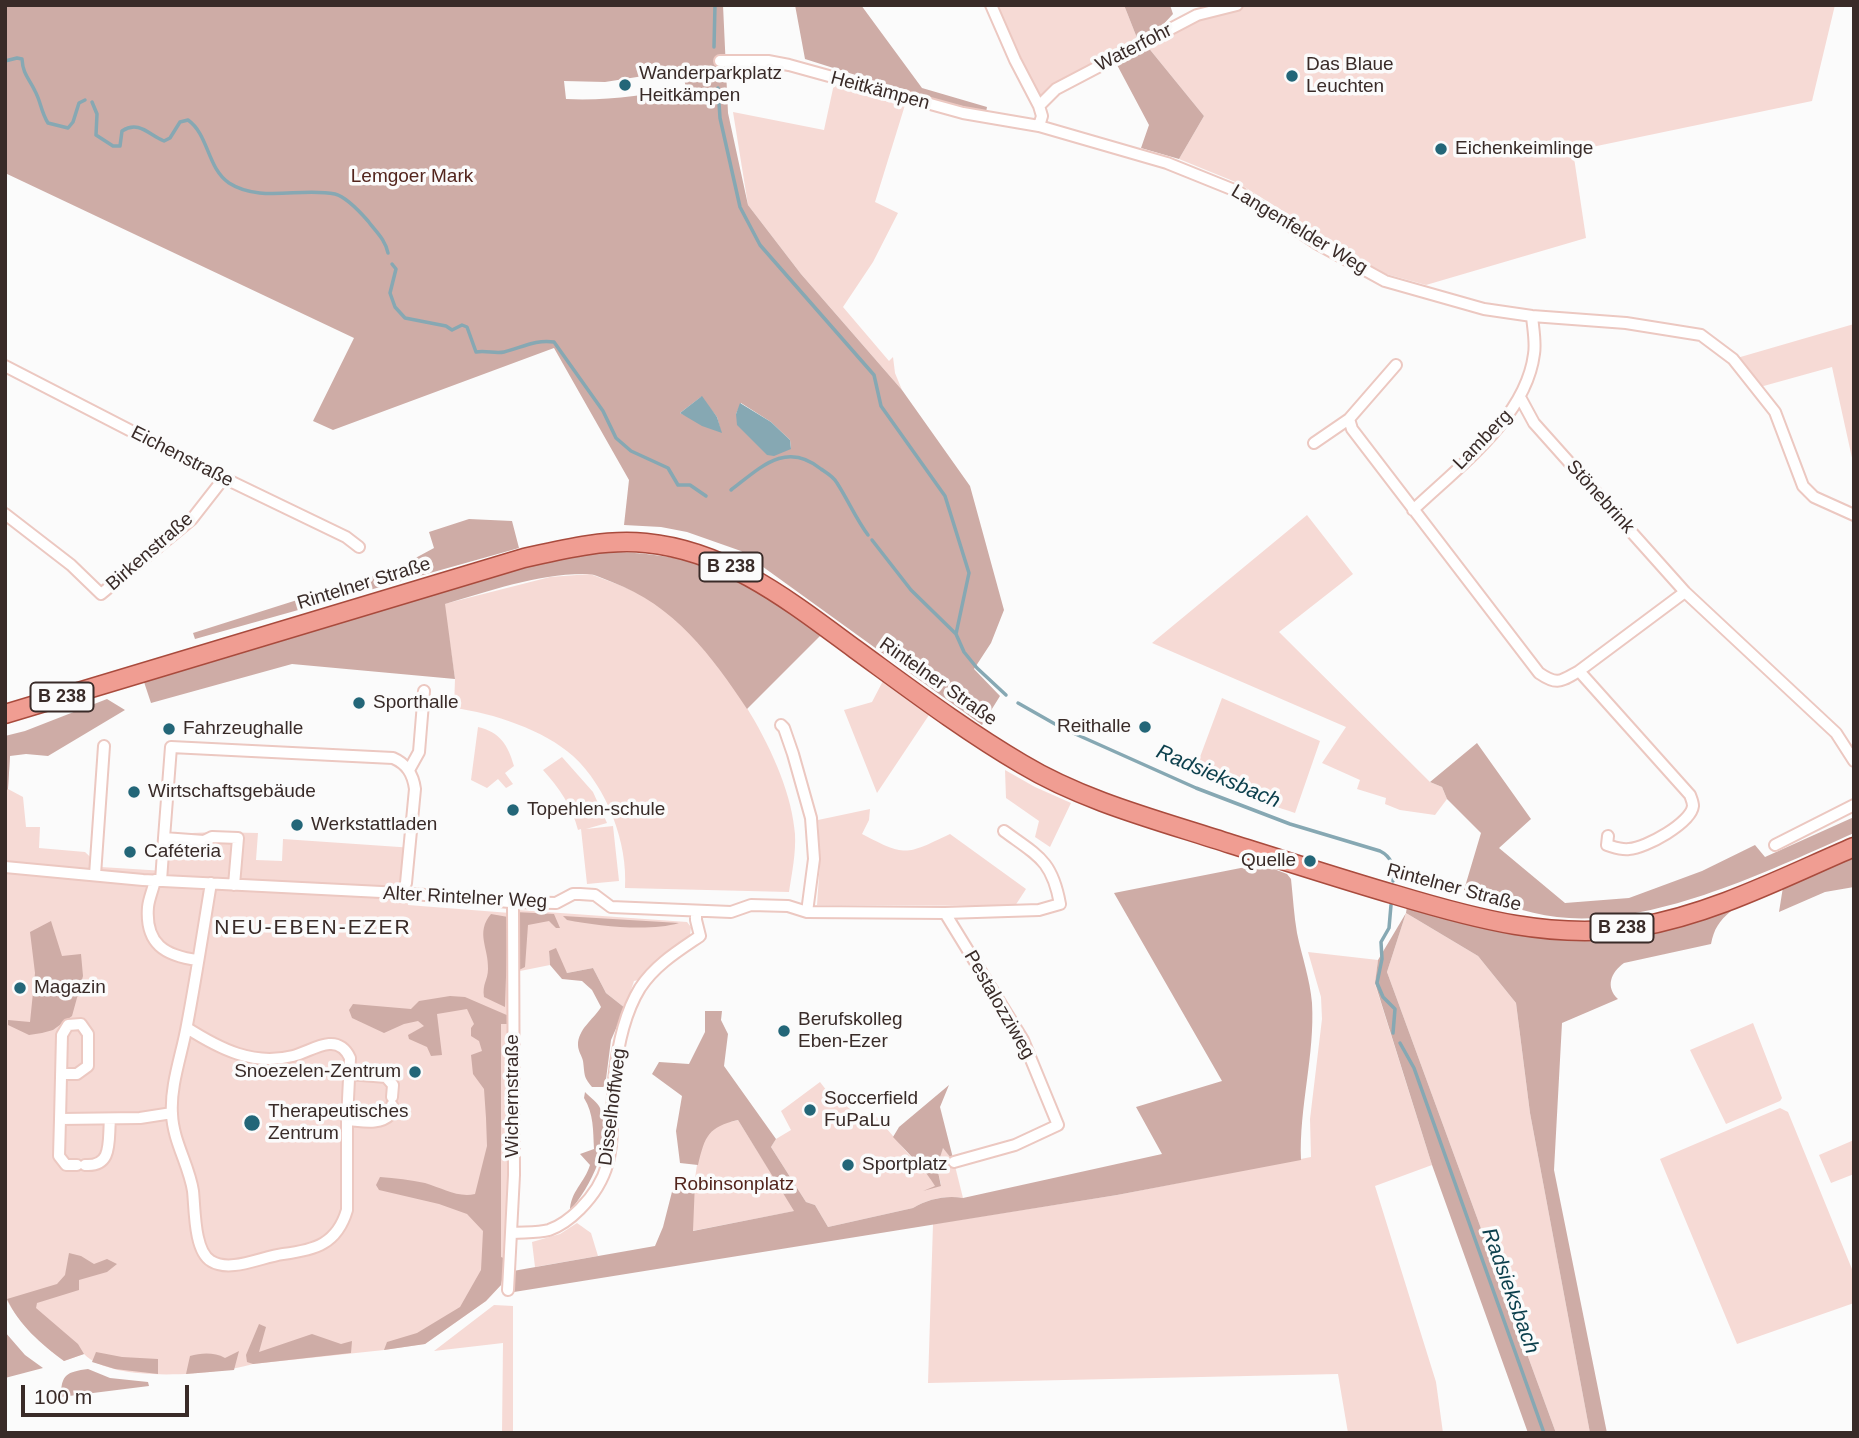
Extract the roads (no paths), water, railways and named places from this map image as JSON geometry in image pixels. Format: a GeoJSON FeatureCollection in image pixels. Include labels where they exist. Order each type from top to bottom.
{"type":"FeatureCollection","features":[{"type":"Feature","properties":{"kind":"main road","name":"Rintelner Straße"},"geometry":{"type":"LineString","coordinates":[[5,714],[524,558],[586,545],[646,543],[718,560],[758,580],[953,720],[1025,766],[1074,790],[1135,813],[1299,866],[1460,914],[1534,929],[1602,930],[1637,927],[1708,909],[1854,847]]}},
{"type":"Feature","properties":{"kind":"street"},"geometry":{"type":"LineString","coordinates":[[991,5],[1039,106],[1042,116],[1039,127]]}},
{"type":"Feature","properties":{"kind":"street","name":"Waterfohr"},"geometry":{"type":"LineString","coordinates":[[1039,106],[1056,89],[1075,78],[1197,15],[1237,5]]}},
{"type":"Feature","properties":{"kind":"street","name":"Heitkämpen"},"geometry":{"type":"LineString","coordinates":[[720,61],[768,61],[963,113],[1039,127]]}},
{"type":"Feature","properties":{"kind":"street","name":"Langenfelder Weg"},"geometry":{"type":"LineString","coordinates":[[1039,127],[1167,163],[1239,192],[1316,243],[1385,281],[1484,309],[1532,316],[1626,323],[1701,335],[1733,359],[1775,412],[1803,486],[1814,497],[1854,515]]}},
{"type":"Feature","properties":{"kind":"street","name":"Lamberg"},"geometry":{"type":"LineString","coordinates":[[1413,510],[1498,429],[1521,399],[1535,354],[1532,316]]}},
{"type":"Feature","properties":{"kind":"street"},"geometry":{"type":"LineString","coordinates":[[1314,443],[1349,419],[1396,365]]}},
{"type":"Feature","properties":{"kind":"street","name":"Eichenstraße"},"geometry":{"type":"LineString","coordinates":[[5,366],[346,537],[359,547]]}},
{"type":"Feature","properties":{"kind":"street","name":"Stönebrink"},"geometry":{"type":"LineString","coordinates":[[1521,399],[1534,423],[1685,592],[1836,733],[1854,761]]}},
{"type":"Feature","properties":{"kind":"street"},"geometry":{"type":"LineString","coordinates":[[1349,419],[1352,429],[1539,673],[1556,682],[1579,671],[1685,592]]}},
{"type":"Feature","properties":{"kind":"street","name":"Birkenstraße"},"geometry":{"type":"LineString","coordinates":[[5,514],[71,565],[101,594],[192,519],[224,478]]}},
{"type":"Feature","properties":{"kind":"street"},"geometry":{"type":"LineString","coordinates":[[1579,671],[1690,795],[1693,802],[1689,815],[1665,835],[1649,843],[1630,849],[1617,848],[1607,845],[1608,836]]}},
{"type":"Feature","properties":{"kind":"street"},"geometry":{"type":"LineString","coordinates":[[409,770],[419,752],[424,691]]}},
{"type":"Feature","properties":{"kind":"street"},"geometry":{"type":"LineString","coordinates":[[781,725],[790,745],[811,818],[814,859],[807,912],[945,913],[1039,910],[1060,904],[1057,885],[1045,860],[1004,831]]}},
{"type":"Feature","properties":{"kind":"street"},"geometry":{"type":"LineString","coordinates":[[94,875],[104,746]]}},
{"type":"Feature","properties":{"kind":"street"},"geometry":{"type":"LineString","coordinates":[[198,960],[171,955],[155,942],[148,916],[158,880],[164,838],[171,747],[393,758],[401,762],[409,770],[415,789],[406,883],[401,893]]}},
{"type":"Feature","properties":{"kind":"street"},"geometry":{"type":"LineString","coordinates":[[1775,845],[1854,805]]}},
{"type":"Feature","properties":{"kind":"street"},"geometry":{"type":"LineString","coordinates":[[164,838],[204,841],[212,837],[238,838],[233,885]]}},
{"type":"Feature","properties":{"kind":"street","name":"Alter Rintelner Weg"},"geometry":{"type":"LineString","coordinates":[[5,867],[158,880],[513,902],[556,903],[573,894],[580,894],[595,895],[611,907],[731,912],[751,905],[788,906],[807,912]]}},
{"type":"Feature","properties":{"kind":"street"},"geometry":{"type":"LineString","coordinates":[[187,1028],[224,1050],[259,1058],[277,1059],[306,1053],[329,1044],[347,1052],[350,1058],[347,1210],[336,1235],[321,1246],[265,1256],[236,1265],[220,1265],[205,1256],[201,1249],[192,1183],[175,1133],[172,1114],[177,1070],[187,1028],[211,883]]}},
{"type":"Feature","properties":{"kind":"street","name":"Wichernstraße"},"geometry":{"type":"LineString","coordinates":[[508,1290],[512,1233],[513,902]]}},
{"type":"Feature","properties":{"kind":"street","name":"Disselhoffweg"},"geometry":{"type":"LineString","coordinates":[[512,1233],[558,1227],[575,1215],[600,1188],[608,1167],[614,1079],[629,1010],[640,988],[655,969],[701,936],[696,912]]}},
{"type":"Feature","properties":{"kind":"street","name":"Pestalozziweg"},"geometry":{"type":"LineString","coordinates":[[945,913],[1023,1040],[1058,1125],[1015,1144],[954,1162]]}},
{"type":"Feature","properties":{"kind":"street"},"geometry":{"type":"LineString","coordinates":[[61,1074],[77,1074],[88,1066],[88,1034],[81,1024],[72,1023],[63,1031],[61,1074],[59,1156],[66,1165],[95,1166],[102,1163],[110,1119]]}},
{"type":"Feature","properties":{"kind":"street"},"geometry":{"type":"LineString","coordinates":[[347,1120],[383,1120],[391,1114],[393,1085],[386,1077],[349,1074]]}},
{"type":"Feature","properties":{"kind":"street"},"geometry":{"type":"LineString","coordinates":[[60,1119],[110,1119],[172,1114]]}},
{"type":"Feature","properties":{"kind":"water"},"geometry":{"type":"Polygon","coordinates":[[[702,396],[717,417],[722,433],[702,426],[680,413],[702,396]]]}},
{"type":"Feature","properties":{"kind":"water"},"geometry":{"type":"Polygon","coordinates":[[[740,403],[771,422],[790,440],[791,449],[774,456],[767,455],[737,425],[736,414],[740,403]]]}},
{"type":"Feature","properties":{"kind":"waterway"},"geometry":{"type":"LineString","coordinates":[[714,47],[715,5]]}},
{"type":"Feature","properties":{"kind":"waterway","name":"Radsieksbach"},"geometry":{"type":"LineString","coordinates":[[5,61],[22,59],[25,73],[48,123],[68,128],[73,122],[79,103],[85,100]]}},
{"type":"Feature","properties":{"kind":"waterway"},"geometry":{"type":"LineString","coordinates":[[718,88],[720,118],[740,207],[760,245],[874,375],[881,406],[945,496],[969,573],[956,634]]}},
{"type":"Feature","properties":{"kind":"waterway","name":"Radsieksbach"},"geometry":{"type":"LineString","coordinates":[[92,102],[97,114],[96,135],[113,146],[120,146],[122,131],[128,128],[139,128],[164,141],[170,138],[180,122],[188,120],[200,134],[216,169],[229,183],[254,192],[335,194],[353,206],[368,221],[388,253]]}},
{"type":"Feature","properties":{"kind":"waterway","name":"Radsieksbach"},"geometry":{"type":"LineString","coordinates":[[392,264],[396,269],[390,293],[395,307],[405,318],[446,326],[452,330],[462,325],[467,327],[476,352],[501,352],[535,343],[554,342],[603,411],[616,438],[631,451],[668,468],[678,485],[690,485],[706,496]]}},
{"type":"Feature","properties":{"kind":"waterway","name":"Radsieksbach"},"geometry":{"type":"LineString","coordinates":[[731,490],[774,460],[796,457],[808,461],[836,481],[868,535]]}},
{"type":"Feature","properties":{"kind":"waterway","name":"Radsieksbach"},"geometry":{"type":"LineString","coordinates":[[872,540],[911,590],[956,634],[964,652],[977,668],[1006,695]]}},
{"type":"Feature","properties":{"kind":"waterway","name":"Radsieksbach"},"geometry":{"type":"LineString","coordinates":[[1018,703],[1062,728],[1196,788],[1290,824],[1380,851],[1392,863],[1393,881]]}},
{"type":"Feature","properties":{"kind":"waterway","name":"Radsieksbach"},"geometry":{"type":"LineString","coordinates":[[1391,905],[1389,928],[1381,942],[1382,959],[1377,983],[1383,997],[1395,1009],[1393,1033]]}},
{"type":"Feature","properties":{"kind":"waterway","name":"Radsieksbach"},"geometry":{"type":"LineString","coordinates":[[1400,1043],[1414,1068],[1544,1433]]}},
{"type":"Feature","properties":{"kind":"place","name":"Das Blaue Leuchten"},"geometry":{"type":"Point","coordinates":[1292,76]}},
{"type":"Feature","properties":{"kind":"place","name":"Wanderparkplatz Heitkämpen"},"geometry":{"type":"Point","coordinates":[625,85]}},
{"type":"Feature","properties":{"kind":"place","name":"Eichenkeimlinge"},"geometry":{"type":"Point","coordinates":[1441,149]}},
{"type":"Feature","properties":{"kind":"place","name":"Sporthalle"},"geometry":{"type":"Point","coordinates":[359,703]}},
{"type":"Feature","properties":{"kind":"place","name":"Reithalle"},"geometry":{"type":"Point","coordinates":[1145,727]}},
{"type":"Feature","properties":{"kind":"place","name":"Fahrzeughalle"},"geometry":{"type":"Point","coordinates":[169,729]}},
{"type":"Feature","properties":{"kind":"place","name":"Wirtschaftsgebäude"},"geometry":{"type":"Point","coordinates":[134,792]}},
{"type":"Feature","properties":{"kind":"place","name":"Topehlen-schule"},"geometry":{"type":"Point","coordinates":[513,810]}},
{"type":"Feature","properties":{"kind":"place","name":"Werkstattladen"},"geometry":{"type":"Point","coordinates":[297,825]}},
{"type":"Feature","properties":{"kind":"place","name":"Caféteria"},"geometry":{"type":"Point","coordinates":[130,852]}},
{"type":"Feature","properties":{"kind":"place","name":"Quelle"},"geometry":{"type":"Point","coordinates":[1310,861]}},
{"type":"Feature","properties":{"kind":"place","name":"Magazin"},"geometry":{"type":"Point","coordinates":[20,988]}},
{"type":"Feature","properties":{"kind":"place","name":"Berufskolleg Eben-Ezer"},"geometry":{"type":"Point","coordinates":[784,1031]}},
{"type":"Feature","properties":{"kind":"place","name":"Snoezelen-Zentrum"},"geometry":{"type":"Point","coordinates":[415,1072]}},
{"type":"Feature","properties":{"kind":"place","name":"Soccerfield FuPaLu"},"geometry":{"type":"Point","coordinates":[810,1110]}},
{"type":"Feature","properties":{"kind":"place","name":"Therapeutisches Zentrum"},"geometry":{"type":"Point","coordinates":[252,1123]}},
{"type":"Feature","properties":{"kind":"place","name":"Sportplatz"},"geometry":{"type":"Point","coordinates":[848,1165]}},
{"type":"Feature","properties":{"kind":"district","name":"NEU-EBEN-EZER"},"geometry":{"type":"Point","coordinates":[313,928]}},
{"type":"Feature","properties":{"kind":"park label","name":"Lemgoer Mark"},"geometry":{"type":"Point","coordinates":[412,177]}},
{"type":"Feature","properties":{"kind":"park label","name":"Robinsonplatz"},"geometry":{"type":"Point","coordinates":[734,1185]}}]}
